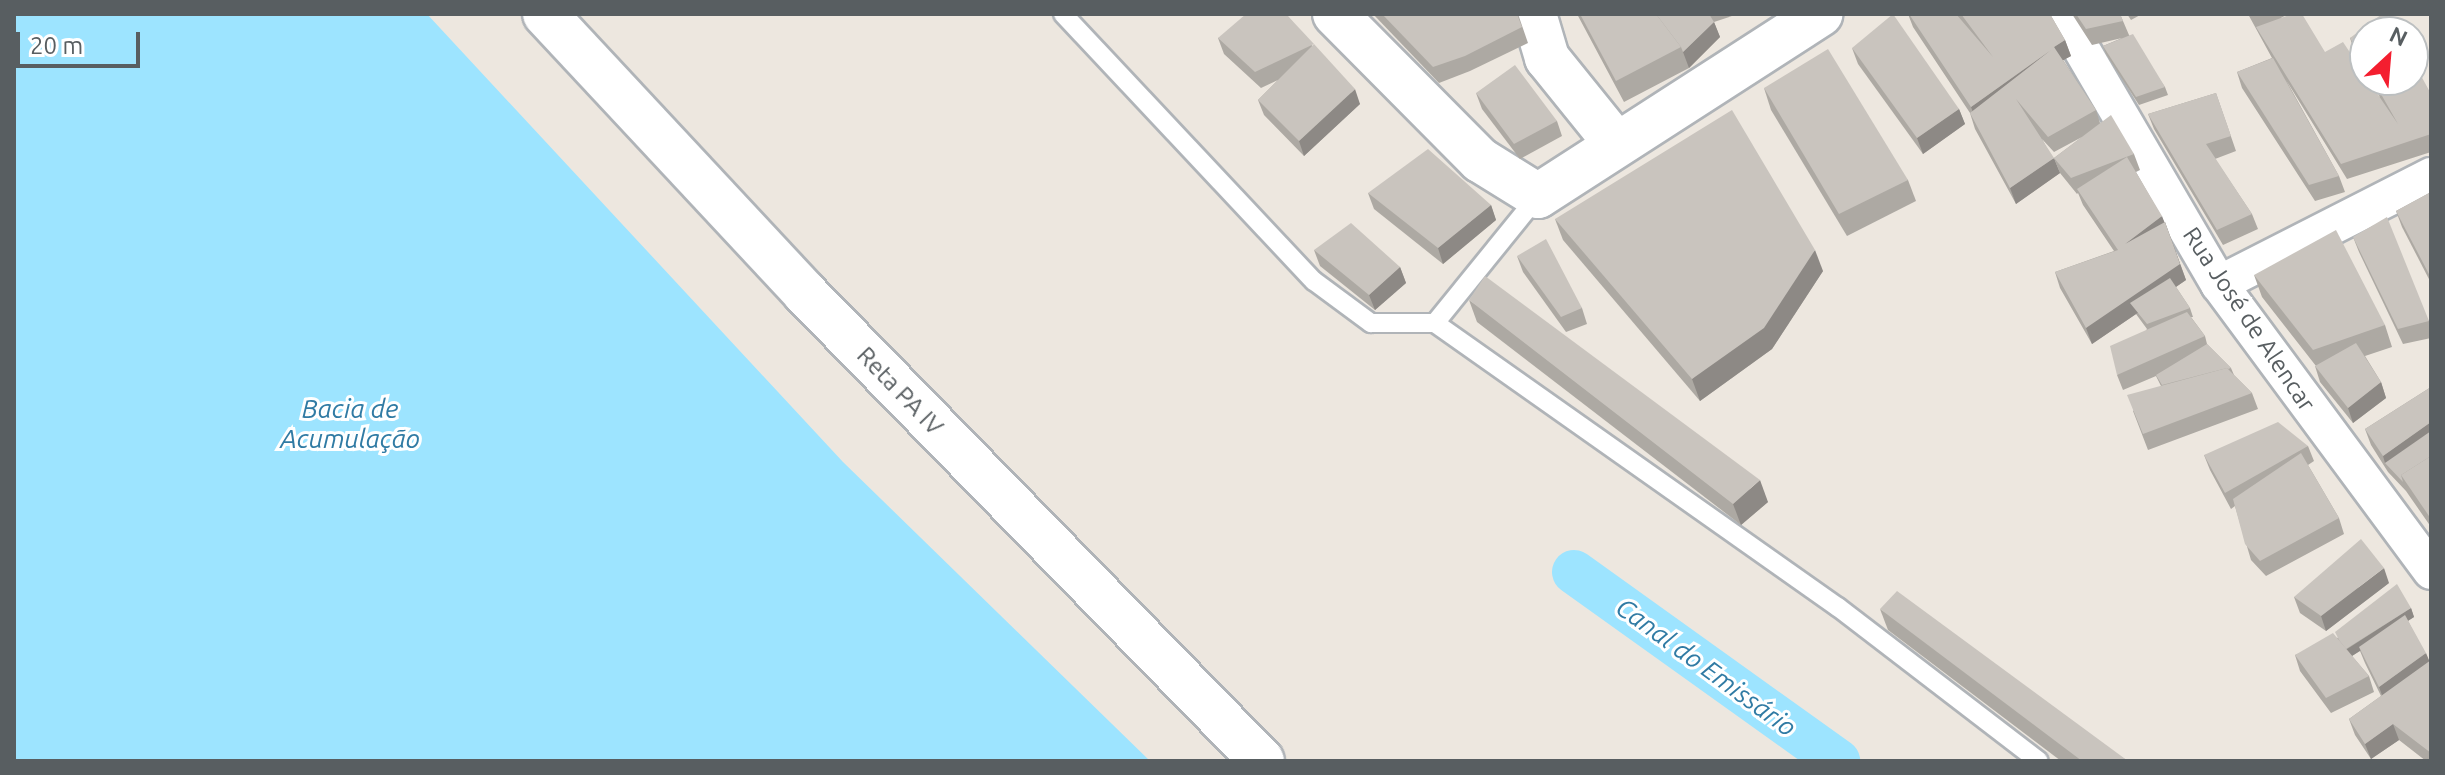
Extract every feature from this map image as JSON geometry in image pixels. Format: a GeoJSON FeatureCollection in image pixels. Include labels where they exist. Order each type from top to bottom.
{"type":"FeatureCollection","features":[{"type":"Feature","properties":{"kind":"street","name":"Reta PA IV"},"geometry":{"type":"LineString","coordinates":[[545,14],[805,293],[1262,761]]}},
{"type":"Feature","properties":{"kind":"street"},"geometry":{"type":"LineString","coordinates":[[1335,14],[1480,160],[1538,196],[1614,141],[1820,14]]}},
{"type":"Feature","properties":{"kind":"street"},"geometry":{"type":"LineString","coordinates":[[1534,14],[1547,58],[1614,141]]}},
{"type":"Feature","properties":{"kind":"street","name":"Rua José de Alencar"},"geometry":{"type":"LineString","coordinates":[[2061,14],[2219,284],[2431,571]]}},
{"type":"Feature","properties":{"kind":"street"},"geometry":{"type":"LineString","coordinates":[[2219,284],[2431,176]]}},
{"type":"Feature","properties":{"kind":"lane"},"geometry":{"type":"LineString","coordinates":[[1063,14],[1314,281],[1371,323],[1435,323],[1838,607],[2039,761]]}},
{"type":"Feature","properties":{"kind":"lane"},"geometry":{"type":"LineString","coordinates":[[1435,323],[1538,196]]}},
{"type":"Feature","properties":{"kind":"water","name":"Bacia de Acumulação"},"geometry":{"type":"Polygon","coordinates":[[[14,14],[427,14],[843,462],[1150,761],[14,761],[14,14]]]}},
{"type":"Feature","properties":{"kind":"building"},"geometry":{"type":"Polygon","coordinates":[[[1246,14],[1286,14],[1314,44],[1255,72],[1218,38],[1246,14]]]}},
{"type":"Feature","properties":{"kind":"building"},"geometry":{"type":"Polygon","coordinates":[[[1382,14],[1517,14],[1522,27],[1465,56],[1433,67],[1382,14]]]}},
{"type":"Feature","properties":{"kind":"building"},"geometry":{"type":"Polygon","coordinates":[[[1580,14],[1656,14],[1681,47],[1616,81],[1580,14]]]}},
{"type":"Feature","properties":{"kind":"building"},"geometry":{"type":"Polygon","coordinates":[[[1656,14],[1709,14],[1714,22],[1683,52],[1656,14]]]}},
{"type":"Feature","properties":{"kind":"building"},"geometry":{"type":"Polygon","coordinates":[[[1893,14],[1959,109],[1917,138],[1852,48],[1893,14]]]}},
{"type":"Feature","properties":{"kind":"building"},"geometry":{"type":"Polygon","coordinates":[[[1909,14],[1956,14],[1993,57],[1961,14],[2050,14],[2065,40],[2054,47],[2096,110],[2048,137],[2016,99],[2054,158],[2010,188],[1970,113],[2051,50],[1971,107],[1909,14]]]}},
{"type":"Feature","properties":{"kind":"building"},"geometry":{"type":"Polygon","coordinates":[[[2076,14],[2120,14],[2123,21],[2086,29],[2076,14]]]}},
{"type":"Feature","properties":{"kind":"building"},"geometry":{"type":"Polygon","coordinates":[[[2292,14],[2302,14],[2325,52],[2343,42],[2349,51],[2349,96],[2379,96],[2398,124],[2382,96],[2429,96],[2429,90],[2431,134],[2341,164],[2256,27],[2292,14]]]}},
{"type":"Feature","properties":{"kind":"building"},"geometry":{"type":"Polygon","coordinates":[[[2133,34],[2165,87],[2136,97],[2103,46],[2133,34]]]}},
{"type":"Feature","properties":{"kind":"building"},"geometry":{"type":"Polygon","coordinates":[[[1314,44],[1355,89],[1299,141],[1258,100],[1314,44]]]}},
{"type":"Feature","properties":{"kind":"building"},"geometry":{"type":"Polygon","coordinates":[[[1828,49],[1908,180],[1839,214],[1764,88],[1828,49]]]}},
{"type":"Feature","properties":{"kind":"building"},"geometry":{"type":"Polygon","coordinates":[[[2273,58],[2339,176],[2309,185],[2237,72],[2273,58]]]}},
{"type":"Feature","properties":{"kind":"building"},"geometry":{"type":"Polygon","coordinates":[[[1515,65],[1557,121],[1514,144],[1476,93],[1515,65]]]}},
{"type":"Feature","properties":{"kind":"building"},"geometry":{"type":"Polygon","coordinates":[[[2216,93],[2231,136],[2206,144],[2252,214],[2217,230],[2148,114],[2216,93]]]}},
{"type":"Feature","properties":{"kind":"building"},"geometry":{"type":"Polygon","coordinates":[[[1732,110],[1815,250],[1764,328],[1692,379],[1555,219],[1732,110]]]}},
{"type":"Feature","properties":{"kind":"building"},"geometry":{"type":"Polygon","coordinates":[[[2111,115],[2134,154],[2071,178],[2054,158],[2111,115]]]}},
{"type":"Feature","properties":{"kind":"building"},"geometry":{"type":"Polygon","coordinates":[[[1428,149],[1491,205],[1438,248],[1368,193],[1428,149]]]}},
{"type":"Feature","properties":{"kind":"building"},"geometry":{"type":"Polygon","coordinates":[[[2127,157],[2162,216],[2125,244],[2165,222],[2180,264],[2086,328],[2055,272],[2118,250],[2077,189],[2127,157]]]}},
{"type":"Feature","properties":{"kind":"building"},"geometry":{"type":"Polygon","coordinates":[[[2431,192],[2431,278],[2396,211],[2431,192]]]}},
{"type":"Feature","properties":{"kind":"building"},"geometry":{"type":"Polygon","coordinates":[[[2387,217],[2429,321],[2398,329],[2353,237],[2387,217]]]}},
{"type":"Feature","properties":{"kind":"building"},"geometry":{"type":"Polygon","coordinates":[[[1351,223],[1400,267],[1369,295],[1314,250],[1351,223]]]}},
{"type":"Feature","properties":{"kind":"building"},"geometry":{"type":"Polygon","coordinates":[[[2336,230],[2385,325],[2313,350],[2254,275],[2336,230]]]}},
{"type":"Feature","properties":{"kind":"building"},"geometry":{"type":"Polygon","coordinates":[[[1546,239],[1582,308],[1561,317],[1517,256],[1546,239]]]}},
{"type":"Feature","properties":{"kind":"building"},"geometry":{"type":"Polygon","coordinates":[[[1485,276],[1760,480],[1733,504],[1469,300],[1485,276]]]}},
{"type":"Feature","properties":{"kind":"building"},"geometry":{"type":"Polygon","coordinates":[[[2170,278],[2190,308],[2147,324],[2130,303],[2170,278]]]}},
{"type":"Feature","properties":{"kind":"building"},"geometry":{"type":"Polygon","coordinates":[[[2187,312],[2205,336],[2117,375],[2110,346],[2187,312]]]}},
{"type":"Feature","properties":{"kind":"building"},"geometry":{"type":"Polygon","coordinates":[[[2356,343],[2381,382],[2348,408],[2315,366],[2356,343]]]}},
{"type":"Feature","properties":{"kind":"building"},"geometry":{"type":"Polygon","coordinates":[[[2207,344],[2231,368],[2162,385],[2156,375],[2207,344]]]}},
{"type":"Feature","properties":{"kind":"building"},"geometry":{"type":"Polygon","coordinates":[[[2227,368],[2252,393],[2143,434],[2127,395],[2227,368]]]}},
{"type":"Feature","properties":{"kind":"building"},"geometry":{"type":"Polygon","coordinates":[[[2431,387],[2431,422],[2383,456],[2365,429],[2431,387]]]}},
{"type":"Feature","properties":{"kind":"building"},"geometry":{"type":"Polygon","coordinates":[[[2278,422],[2308,446],[2225,493],[2204,455],[2278,422]]]}},
{"type":"Feature","properties":{"kind":"building"},"geometry":{"type":"Polygon","coordinates":[[[2431,431],[2431,456],[2401,475],[2403,482],[2385,463],[2431,431]]]}},
{"type":"Feature","properties":{"kind":"building"},"geometry":{"type":"Polygon","coordinates":[[[2301,453],[2339,518],[2260,561],[2245,544],[2233,499],[2301,453]]]}},
{"type":"Feature","properties":{"kind":"building"},"geometry":{"type":"Polygon","coordinates":[[[2431,456],[2431,519],[2401,475],[2431,456]]]}},
{"type":"Feature","properties":{"kind":"building"},"geometry":{"type":"Polygon","coordinates":[[[2361,539],[2384,568],[2321,616],[2294,597],[2361,539]]]}},
{"type":"Feature","properties":{"kind":"building"},"geometry":{"type":"Polygon","coordinates":[[[2397,584],[2411,608],[2346,649],[2335,632],[2397,584]]]}},
{"type":"Feature","properties":{"kind":"building"},"geometry":{"type":"Polygon","coordinates":[[[1897,591],[2128,761],[2082,761],[1880,609],[1897,591]]]}},
{"type":"Feature","properties":{"kind":"building"},"geometry":{"type":"Polygon","coordinates":[[[2405,615],[2426,653],[2379,687],[2359,647],[2405,615]]]}},
{"type":"Feature","properties":{"kind":"building"},"geometry":{"type":"Polygon","coordinates":[[[2333,633],[2369,676],[2326,698],[2295,655],[2333,633]]]}},
{"type":"Feature","properties":{"kind":"building"},"geometry":{"type":"Polygon","coordinates":[[[2431,660],[2431,753],[2393,724],[2365,744],[2349,719],[2431,660]]]}},
{"type":"Feature","properties":{"kind":"waterway","name":"Canal do Emissário"},"geometry":{"type":"LineString","coordinates":[[1574,572],[1838,761]]}}]}
